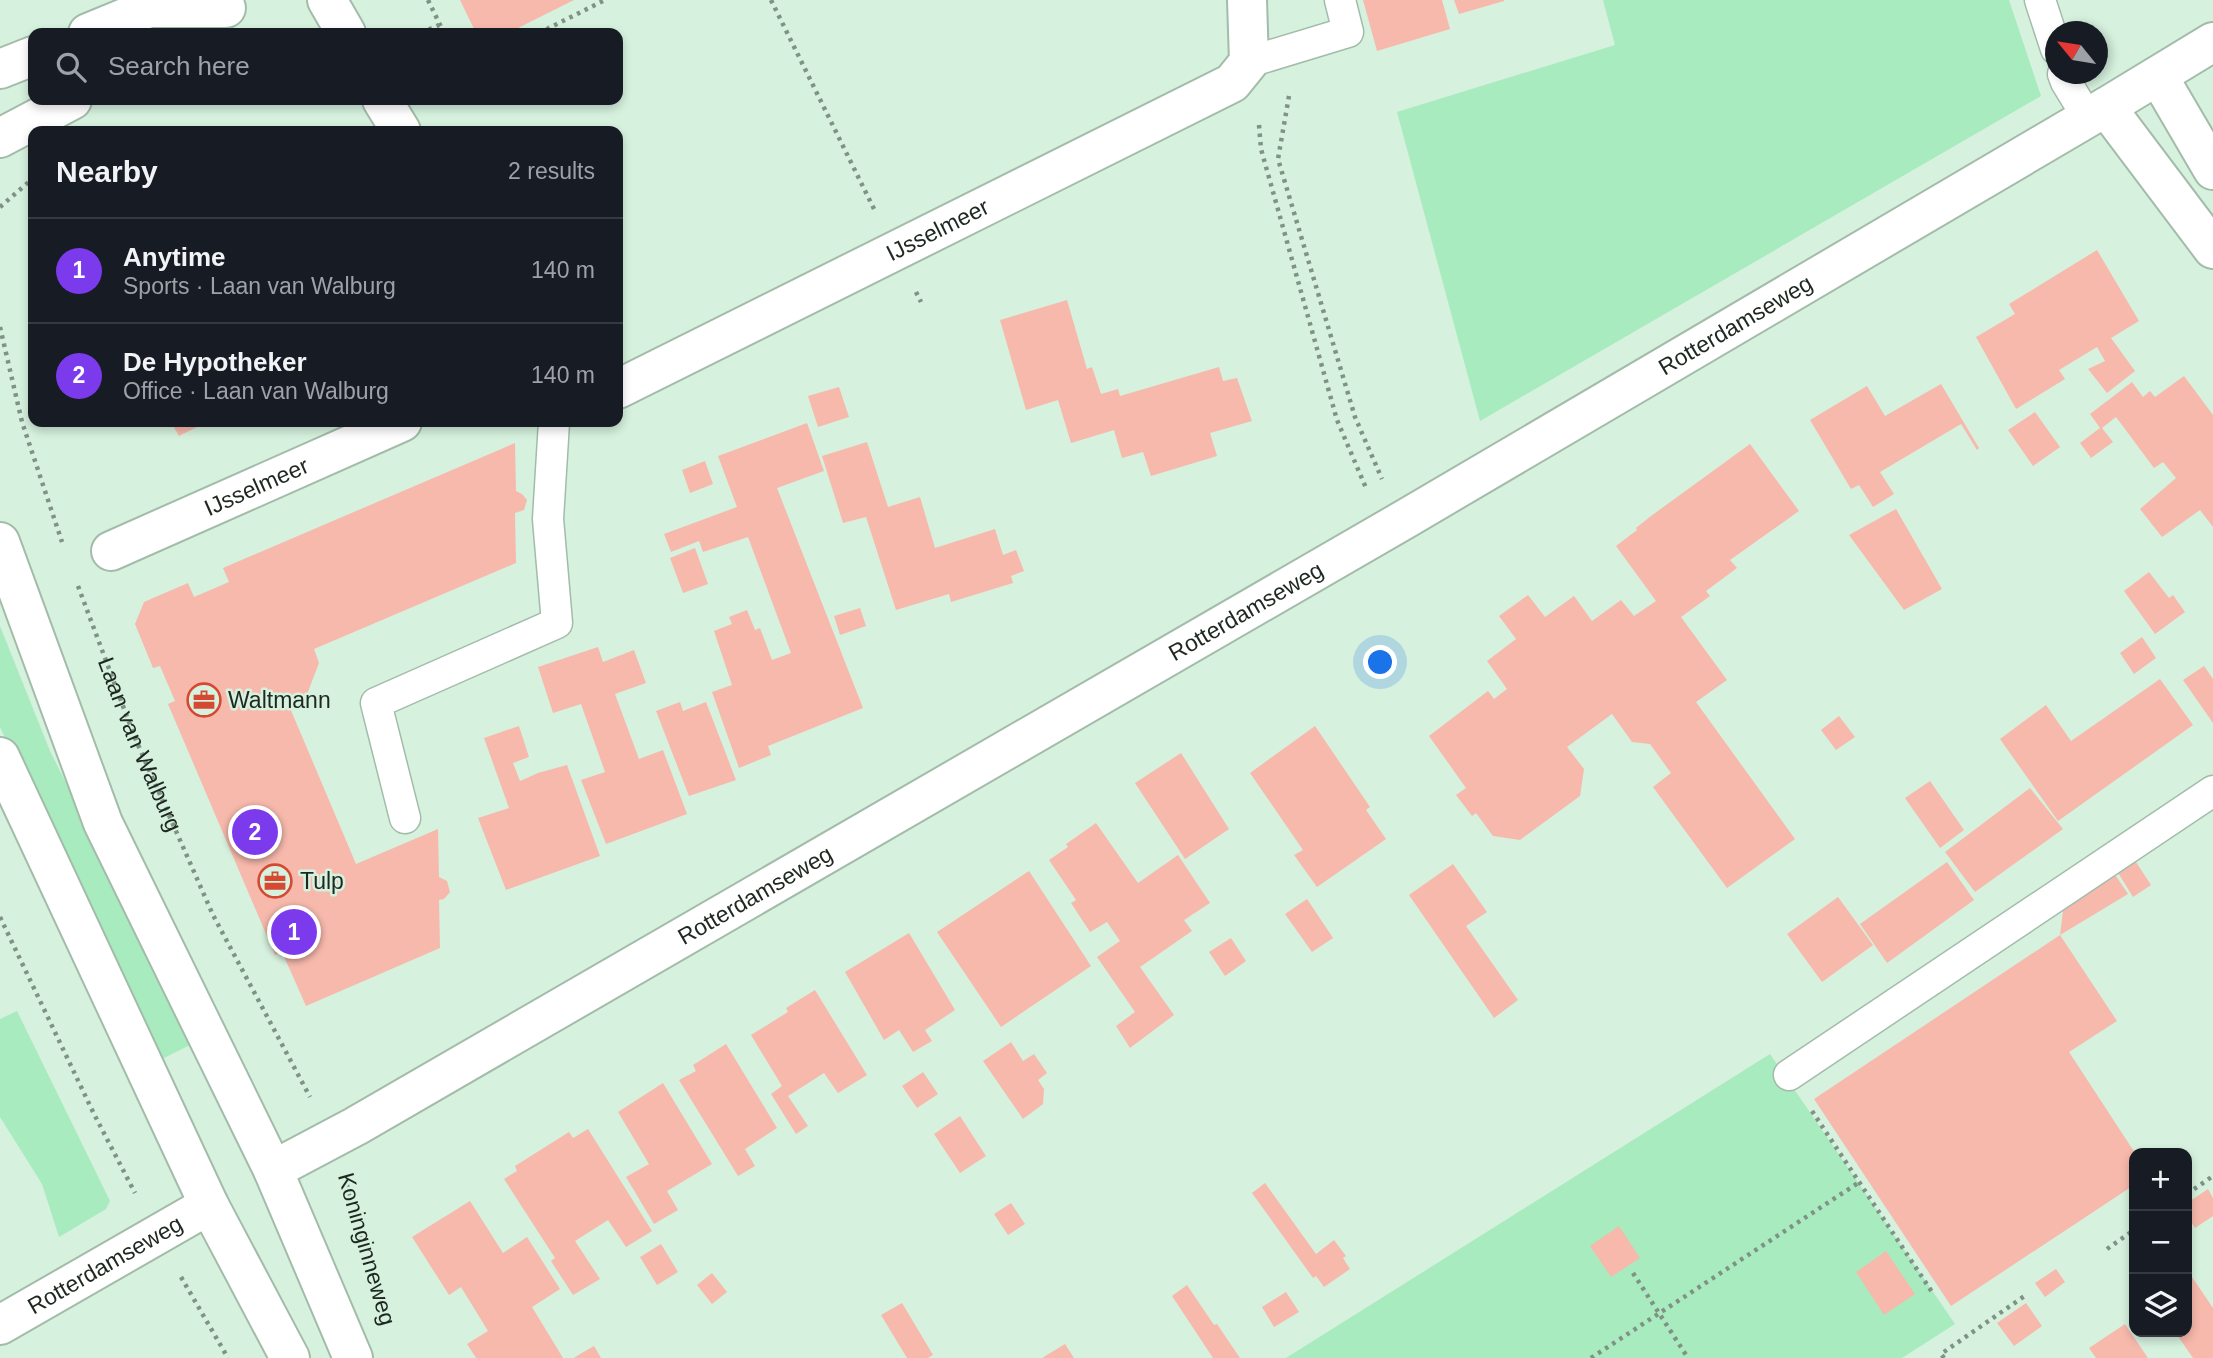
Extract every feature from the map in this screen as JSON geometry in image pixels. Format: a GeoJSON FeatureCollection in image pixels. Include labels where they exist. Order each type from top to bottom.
{"type":"FeatureCollection","features":[{"type":"Feature","properties":{"kind":"street"},"geometry":{"type":"LineString","coordinates":[[327,0],[343,28]]}},
{"type":"Feature","properties":{"kind":"street"},"geometry":{"type":"LineString","coordinates":[[1247,0],[1250,62]]}},
{"type":"Feature","properties":{"kind":"street"},"geometry":{"type":"LineString","coordinates":[[100,28],[149,8],[233,4]]}},
{"type":"Feature","properties":{"kind":"street"},"geometry":{"type":"LineString","coordinates":[[197,28],[233,4]]}},
{"type":"Feature","properties":{"kind":"street","name":"Rotterdamseweg"},"geometry":{"type":"LineString","coordinates":[[273,1170],[332,1140],[1398,523],[2213,43]]}},
{"type":"Feature","properties":{"kind":"street"},"geometry":{"type":"LineString","coordinates":[[0,69],[28,58]]}},
{"type":"Feature","properties":{"kind":"street","name":"IJsselmeer"},"geometry":{"type":"LineString","coordinates":[[623,387],[1232,83],[1250,62]]}},
{"type":"Feature","properties":{"kind":"street"},"geometry":{"type":"LineString","coordinates":[[2158,76],[2213,170]]}},
{"type":"Feature","properties":{"kind":"street"},"geometry":{"type":"LineString","coordinates":[[0,138],[63,105]]}},
{"type":"Feature","properties":{"kind":"street"},"geometry":{"type":"LineString","coordinates":[[386,105],[398,126]]}},
{"type":"Feature","properties":{"kind":"street"},"geometry":{"type":"LineString","coordinates":[[2097,113],[2213,249]]}},
{"type":"Feature","properties":{"kind":"street","name":"IJsselmeer"},"geometry":{"type":"LineString","coordinates":[[111,551],[391,427]]}},
{"type":"Feature","properties":{"kind":"street"},"geometry":{"type":"LineString","coordinates":[[0,542],[103,823],[273,1170]]}},
{"type":"Feature","properties":{"kind":"street"},"geometry":{"type":"LineString","coordinates":[[0,757],[209,1205],[290,1358]]}},
{"type":"Feature","properties":{"kind":"street","name":"Koninginneweg"},"geometry":{"type":"LineString","coordinates":[[273,1170],[354,1358]]}},
{"type":"Feature","properties":{"kind":"street","name":"Rotterdamseweg"},"geometry":{"type":"LineString","coordinates":[[0,1325],[209,1205]]}},
{"type":"Feature","properties":{"kind":"lane"},"geometry":{"type":"LineString","coordinates":[[1250,62],[1348,32],[1340,0]]}},
{"type":"Feature","properties":{"kind":"lane"},"geometry":{"type":"LineString","coordinates":[[2040,0],[2047,21]]}},
{"type":"Feature","properties":{"kind":"lane"},"geometry":{"type":"LineString","coordinates":[[2068,84],[2097,113]]}},
{"type":"Feature","properties":{"kind":"lane"},"geometry":{"type":"LineString","coordinates":[[405,818],[376,704],[557,623],[548,519],[554,427]]}},
{"type":"Feature","properties":{"kind":"lane"},"geometry":{"type":"LineString","coordinates":[[1789,1075],[2213,791]]}},
{"type":"Feature","properties":{"kind":"path"},"geometry":{"type":"LineString","coordinates":[[428,0],[441,28]]}},
{"type":"Feature","properties":{"kind":"path"},"geometry":{"type":"LineString","coordinates":[[549,28],[605,0]]}},
{"type":"Feature","properties":{"kind":"path"},"geometry":{"type":"LineString","coordinates":[[771,0],[920,302]]}},
{"type":"Feature","properties":{"kind":"path"},"geometry":{"type":"LineString","coordinates":[[432,28],[439,25]]}},
{"type":"Feature","properties":{"kind":"path"},"geometry":{"type":"LineString","coordinates":[[1288,50],[1292,77],[1278,159],[1355,417],[1398,523]]}},
{"type":"Feature","properties":{"kind":"path"},"geometry":{"type":"LineString","coordinates":[[1258,113],[1261,149],[1337,420],[1367,490],[1398,523]]}},
{"type":"Feature","properties":{"kind":"path"},"geometry":{"type":"LineString","coordinates":[[0,207],[28,182]]}},
{"type":"Feature","properties":{"kind":"path"},"geometry":{"type":"LineString","coordinates":[[0,327],[22,422],[62,544]]}},
{"type":"Feature","properties":{"kind":"path","name":"Laan van Walburg"},"geometry":{"type":"LineString","coordinates":[[76,581],[135,738],[213,915],[332,1140]]}},
{"type":"Feature","properties":{"kind":"path"},"geometry":{"type":"LineString","coordinates":[[0,917],[94,1114],[156,1234],[228,1358]]}},
{"type":"Feature","properties":{"kind":"path"},"geometry":{"type":"LineString","coordinates":[[1789,1075],[1932,1292]]}},
{"type":"Feature","properties":{"kind":"path","name":"Koninginneweg"},"geometry":{"type":"LineString","coordinates":[[332,1140],[344,1168],[353,1214],[367,1262]]}},
{"type":"Feature","properties":{"kind":"path"},"geometry":{"type":"LineString","coordinates":[[2192,1191],[2213,1176]]}},
{"type":"Feature","properties":{"kind":"path"},"geometry":{"type":"LineString","coordinates":[[1591,1358],[1858,1183]]}},
{"type":"Feature","properties":{"kind":"path"},"geometry":{"type":"LineString","coordinates":[[2107,1249],[2129,1234]]}},
{"type":"Feature","properties":{"kind":"path"},"geometry":{"type":"LineString","coordinates":[[1633,1273],[1688,1358]]}},
{"type":"Feature","properties":{"kind":"path"},"geometry":{"type":"LineString","coordinates":[[1944,1358],[1941,1354],[2026,1295]]}},
{"type":"Feature","properties":{"kind":"green space"},"geometry":{"type":"Polygon","coordinates":[[[1603,0],[2009,0],[2041,96],[1480,421],[1397,112],[1615,45],[1603,0]]]}},
{"type":"Feature","properties":{"kind":"green space"},"geometry":{"type":"Polygon","coordinates":[[[0,626],[50,751],[196,1042],[160,1060],[0,727],[0,626]]]}},
{"type":"Feature","properties":{"kind":"green space"},"geometry":{"type":"Polygon","coordinates":[[[17,1011],[110,1201],[106,1209],[59,1237],[42,1184],[0,1117],[0,1019],[17,1011]]]}},
{"type":"Feature","properties":{"kind":"green space"},"geometry":{"type":"Polygon","coordinates":[[[1770,1054],[1955,1324],[1902,1358],[1286,1358],[1770,1054]]]}},
{"type":"Feature","properties":{"kind":"building"},"geometry":{"type":"Polygon","coordinates":[[[460,0],[574,0],[518,28],[474,28],[460,0]]]}},
{"type":"Feature","properties":{"kind":"building"},"geometry":{"type":"Polygon","coordinates":[[[1363,0],[1442,0],[1450,29],[1377,51],[1363,0]]]}},
{"type":"Feature","properties":{"kind":"building"},"geometry":{"type":"Polygon","coordinates":[[[1454,0],[1504,0],[1504,1],[1459,14],[1454,0]]]}},
{"type":"Feature","properties":{"kind":"building"},"geometry":{"type":"Polygon","coordinates":[[[2097,250],[2139,321],[2111,338],[2135,371],[2107,393],[2088,369],[2105,361],[2097,347],[2059,370],[2065,379],[2016,409],[1976,337],[2015,314],[2009,304],[2097,250]]]}},
{"type":"Feature","properties":{"kind":"building"},"geometry":{"type":"Polygon","coordinates":[[[1067,300],[1087,369],[1092,367],[1101,394],[1118,389],[1120,396],[1219,367],[1223,381],[1237,378],[1252,421],[1210,433],[1217,456],[1151,476],[1143,452],[1122,458],[1114,430],[1071,443],[1058,400],[1026,410],[1000,320],[1067,300]]]}},
{"type":"Feature","properties":{"kind":"building"},"geometry":{"type":"Polygon","coordinates":[[[2184,376],[2213,415],[2213,527],[2200,510],[2162,537],[2140,509],[2176,478],[2163,462],[2154,468],[2116,417],[2102,428],[2113,442],[2091,458],[2080,443],[2100,428],[2090,414],[2132,382],[2143,397],[2150,391],[2155,397],[2184,376]]]}},
{"type":"Feature","properties":{"kind":"building"},"geometry":{"type":"Polygon","coordinates":[[[1941,384],[1979,448],[1977,450],[1961,424],[1880,472],[1894,494],[1873,507],[1859,485],[1851,489],[1810,420],[1867,386],[1885,416],[1941,384]]]}},
{"type":"Feature","properties":{"kind":"building"},"geometry":{"type":"Polygon","coordinates":[[[839,387],[849,417],[818,427],[808,396],[839,387]]]}},
{"type":"Feature","properties":{"kind":"building"},"geometry":{"type":"Polygon","coordinates":[[[2035,412],[2060,447],[2033,466],[2008,430],[2035,412]]]}},
{"type":"Feature","properties":{"kind":"building"},"geometry":{"type":"Polygon","coordinates":[[[807,423],[824,471],[777,488],[863,708],[768,746],[771,755],[739,768],[712,692],[732,685],[714,631],[732,624],[729,617],[747,610],[755,630],[760,628],[772,660],[791,653],[748,537],[703,552],[699,541],[671,552],[664,534],[737,507],[718,456],[807,423]]]}},
{"type":"Feature","properties":{"kind":"building"},"geometry":{"type":"Polygon","coordinates":[[[174,427],[197,427],[179,436],[174,427]]]}},
{"type":"Feature","properties":{"kind":"building"},"geometry":{"type":"Polygon","coordinates":[[[867,442],[888,507],[920,497],[935,548],[995,529],[1003,555],[1016,550],[1024,571],[1011,576],[1013,583],[951,602],[949,594],[896,610],[866,517],[843,523],[822,456],[867,442]]]}},
{"type":"Feature","properties":{"kind":"building"},"geometry":{"type":"Polygon","coordinates":[[[515,443],[516,491],[527,500],[524,510],[515,513],[516,563],[314,649],[319,663],[304,702],[290,708],[356,864],[438,829],[439,877],[447,881],[450,892],[444,899],[439,900],[440,948],[306,1006],[282,952],[275,955],[168,704],[175,701],[160,666],[153,668],[135,624],[144,602],[188,583],[194,597],[229,582],[223,568],[515,443]]]}},
{"type":"Feature","properties":{"kind":"building"},"geometry":{"type":"Polygon","coordinates":[[[1750,444],[1799,511],[1730,560],[1737,568],[1706,591],[1710,596],[1681,617],[1727,680],[1696,702],[1795,839],[1727,888],[1653,787],[1671,773],[1650,744],[1632,742],[1612,714],[1567,747],[1584,769],[1580,796],[1520,840],[1493,836],[1476,813],[1472,816],[1456,795],[1466,788],[1429,736],[1488,691],[1494,699],[1507,689],[1487,661],[1516,639],[1499,616],[1528,595],[1545,617],[1574,596],[1592,621],[1621,600],[1634,616],[1656,601],[1616,546],[1651,516],[1750,444]]]}},
{"type":"Feature","properties":{"kind":"building"},"geometry":{"type":"Polygon","coordinates":[[[705,461],[713,484],[690,493],[682,470],[705,461]]]}},
{"type":"Feature","properties":{"kind":"building"},"geometry":{"type":"Polygon","coordinates":[[[1896,509],[1942,589],[1904,610],[1849,535],[1896,509]]]}},
{"type":"Feature","properties":{"kind":"building"},"geometry":{"type":"Polygon","coordinates":[[[695,548],[708,584],[683,593],[670,558],[695,548]]]}},
{"type":"Feature","properties":{"kind":"building"},"geometry":{"type":"Polygon","coordinates":[[[2149,572],[2169,598],[2173,595],[2185,612],[2155,634],[2124,591],[2149,572]]]}},
{"type":"Feature","properties":{"kind":"building"},"geometry":{"type":"Polygon","coordinates":[[[860,608],[866,626],[840,635],[834,616],[860,608]]]}},
{"type":"Feature","properties":{"kind":"building"},"geometry":{"type":"Polygon","coordinates":[[[2142,637],[2156,658],[2134,674],[2120,653],[2142,637]]]}},
{"type":"Feature","properties":{"kind":"building"},"geometry":{"type":"Polygon","coordinates":[[[598,647],[603,662],[634,650],[646,683],[615,694],[639,759],[663,750],[687,814],[606,844],[581,780],[605,772],[581,704],[553,713],[538,667],[598,647]]]}},
{"type":"Feature","properties":{"kind":"building"},"geometry":{"type":"Polygon","coordinates":[[[2204,666],[2213,679],[2213,723],[2183,680],[2204,666]]]}},
{"type":"Feature","properties":{"kind":"building"},"geometry":{"type":"Polygon","coordinates":[[[2160,679],[2193,725],[2058,821],[2000,739],[2046,705],[2071,741],[2160,679]]]}},
{"type":"Feature","properties":{"kind":"building"},"geometry":{"type":"Polygon","coordinates":[[[680,702],[683,711],[706,702],[736,780],[689,796],[656,711],[680,702]]]}},
{"type":"Feature","properties":{"kind":"building"},"geometry":{"type":"Polygon","coordinates":[[[1839,716],[1855,737],[1836,750],[1821,730],[1839,716]]]}},
{"type":"Feature","properties":{"kind":"building"},"geometry":{"type":"Polygon","coordinates":[[[519,726],[529,757],[513,763],[520,781],[567,765],[600,856],[506,890],[478,818],[509,808],[484,738],[519,726]]]}},
{"type":"Feature","properties":{"kind":"building"},"geometry":{"type":"Polygon","coordinates":[[[1315,726],[1370,807],[1366,810],[1386,839],[1317,887],[1294,855],[1303,850],[1250,773],[1315,726]]]}},
{"type":"Feature","properties":{"kind":"building"},"geometry":{"type":"Polygon","coordinates":[[[1181,753],[1229,829],[1185,859],[1135,783],[1181,753]]]}},
{"type":"Feature","properties":{"kind":"building"},"geometry":{"type":"Polygon","coordinates":[[[1930,781],[1964,830],[1940,848],[1905,798],[1930,781]]]}},
{"type":"Feature","properties":{"kind":"building"},"geometry":{"type":"Polygon","coordinates":[[[2030,788],[2063,829],[1975,892],[1945,852],[2030,788]]]}},
{"type":"Feature","properties":{"kind":"building"},"geometry":{"type":"Polygon","coordinates":[[[1096,823],[1138,883],[1178,855],[1210,903],[1184,920],[1192,931],[1140,967],[1174,1015],[1130,1048],[1116,1026],[1135,1012],[1097,957],[1120,941],[1107,922],[1090,932],[1071,903],[1076,900],[1049,860],[1096,823]]]}},
{"type":"Feature","properties":{"kind":"building"},"geometry":{"type":"Polygon","coordinates":[[[2134,859],[2151,885],[2133,897],[2117,871],[2134,859]]]}},
{"type":"Feature","properties":{"kind":"building"},"geometry":{"type":"Polygon","coordinates":[[[1947,862],[1974,900],[1887,963],[1860,924],[1947,862]]]}},
{"type":"Feature","properties":{"kind":"building"},"geometry":{"type":"Polygon","coordinates":[[[1453,864],[1487,912],[1466,926],[1518,1000],[1494,1018],[1409,895],[1453,864]]]}},
{"type":"Feature","properties":{"kind":"building"},"geometry":{"type":"Polygon","coordinates":[[[1029,871],[1091,966],[1001,1027],[937,932],[1029,871]]]}},
{"type":"Feature","properties":{"kind":"building"},"geometry":{"type":"Polygon","coordinates":[[[2114,873],[2128,894],[2060,935],[2064,903],[2114,873]]]}},
{"type":"Feature","properties":{"kind":"building"},"geometry":{"type":"Polygon","coordinates":[[[1838,897],[1873,945],[1822,982],[1787,934],[1838,897]]]}},
{"type":"Feature","properties":{"kind":"building"},"geometry":{"type":"Polygon","coordinates":[[[1307,899],[1333,938],[1312,952],[1285,914],[1307,899]]]}},
{"type":"Feature","properties":{"kind":"building"},"geometry":{"type":"Polygon","coordinates":[[[909,933],[955,1010],[925,1030],[932,1041],[913,1052],[899,1030],[884,1040],[845,972],[909,933]]]}},
{"type":"Feature","properties":{"kind":"building"},"geometry":{"type":"Polygon","coordinates":[[[2060,935],[2117,1021],[2069,1052],[2132,1148],[2129,1148],[2129,1188],[1951,1306],[1814,1099],[2060,935]]]}},
{"type":"Feature","properties":{"kind":"building"},"geometry":{"type":"Polygon","coordinates":[[[1231,938],[1246,961],[1225,976],[1209,952],[1231,938]]]}},
{"type":"Feature","properties":{"kind":"building"},"geometry":{"type":"Polygon","coordinates":[[[815,990],[867,1075],[838,1093],[824,1073],[788,1096],[808,1126],[796,1134],[771,1094],[782,1086],[751,1035],[788,1012],[786,1008],[815,990]]]}},
{"type":"Feature","properties":{"kind":"building"},"geometry":{"type":"Polygon","coordinates":[[[1011,1042],[1023,1061],[1034,1054],[1047,1073],[1038,1080],[1044,1089],[1043,1104],[1023,1119],[983,1061],[1011,1042]]]}},
{"type":"Feature","properties":{"kind":"building"},"geometry":{"type":"Polygon","coordinates":[[[726,1044],[777,1128],[745,1149],[755,1166],[738,1176],[679,1080],[696,1071],[693,1065],[726,1044]]]}},
{"type":"Feature","properties":{"kind":"building"},"geometry":{"type":"Polygon","coordinates":[[[923,1072],[938,1094],[917,1108],[902,1086],[923,1072]]]}},
{"type":"Feature","properties":{"kind":"building"},"geometry":{"type":"Polygon","coordinates":[[[663,1083],[712,1164],[667,1191],[678,1210],[654,1224],[626,1177],[649,1164],[618,1112],[663,1083]]]}},
{"type":"Feature","properties":{"kind":"building"},"geometry":{"type":"Polygon","coordinates":[[[960,1116],[986,1156],[960,1173],[934,1134],[960,1116]]]}},
{"type":"Feature","properties":{"kind":"building"},"geometry":{"type":"Polygon","coordinates":[[[588,1129],[652,1231],[626,1247],[608,1220],[575,1241],[600,1279],[573,1295],[551,1261],[555,1258],[504,1179],[517,1171],[515,1166],[569,1132],[573,1138],[588,1129]]]}},
{"type":"Feature","properties":{"kind":"building"},"geometry":{"type":"Polygon","coordinates":[[[1265,1183],[1316,1254],[1334,1240],[1346,1256],[1343,1258],[1350,1269],[1324,1287],[1316,1276],[1313,1278],[1252,1193],[1265,1183]]]}},
{"type":"Feature","properties":{"kind":"building"},"geometry":{"type":"Polygon","coordinates":[[[2208,1189],[2213,1198],[2213,1216],[2195,1228],[2192,1224],[2192,1200],[2208,1189]]]}},
{"type":"Feature","properties":{"kind":"building"},"geometry":{"type":"Polygon","coordinates":[[[470,1201],[503,1253],[527,1237],[560,1289],[532,1307],[563,1358],[476,1358],[467,1344],[488,1331],[461,1287],[449,1295],[412,1237],[470,1201]]]}},
{"type":"Feature","properties":{"kind":"building"},"geometry":{"type":"Polygon","coordinates":[[[1011,1203],[1025,1224],[1008,1235],[994,1214],[1011,1203]]]}},
{"type":"Feature","properties":{"kind":"building"},"geometry":{"type":"Polygon","coordinates":[[[1619,1226],[1640,1258],[1611,1277],[1590,1246],[1619,1226]]]}},
{"type":"Feature","properties":{"kind":"building"},"geometry":{"type":"Polygon","coordinates":[[[661,1244],[678,1272],[657,1285],[640,1257],[661,1244]]]}},
{"type":"Feature","properties":{"kind":"building"},"geometry":{"type":"Polygon","coordinates":[[[1886,1251],[1915,1294],[1884,1315],[1856,1272],[1886,1251]]]}},
{"type":"Feature","properties":{"kind":"building"},"geometry":{"type":"Polygon","coordinates":[[[2056,1269],[2065,1282],[2045,1297],[2035,1283],[2056,1269]]]}},
{"type":"Feature","properties":{"kind":"building"},"geometry":{"type":"Polygon","coordinates":[[[712,1273],[727,1292],[712,1304],[697,1285],[712,1273]]]}},
{"type":"Feature","properties":{"kind":"building"},"geometry":{"type":"Polygon","coordinates":[[[2192,1277],[2213,1308],[2213,1358],[2193,1358],[2178,1337],[2192,1337],[2192,1277]]]}},
{"type":"Feature","properties":{"kind":"building"},"geometry":{"type":"Polygon","coordinates":[[[1187,1285],[1240,1358],[1213,1358],[1172,1296],[1187,1285]]]}},
{"type":"Feature","properties":{"kind":"building"},"geometry":{"type":"Polygon","coordinates":[[[1286,1292],[1299,1312],[1274,1327],[1262,1307],[1286,1292]]]}},
{"type":"Feature","properties":{"kind":"building"},"geometry":{"type":"Polygon","coordinates":[[[902,1303],[933,1355],[928,1358],[907,1358],[881,1315],[902,1303]]]}},
{"type":"Feature","properties":{"kind":"building"},"geometry":{"type":"Polygon","coordinates":[[[2026,1303],[2042,1326],[2014,1346],[1997,1323],[2026,1303]]]}},
{"type":"Feature","properties":{"kind":"building"},"geometry":{"type":"Polygon","coordinates":[[[2125,1324],[2129,1337],[2134,1337],[2148,1358],[2096,1358],[2089,1348],[2125,1324]]]}},
{"type":"Feature","properties":{"kind":"building"},"geometry":{"type":"Polygon","coordinates":[[[1065,1344],[1074,1358],[1042,1358],[1065,1344]]]}},
{"type":"Feature","properties":{"kind":"building"},"geometry":{"type":"Polygon","coordinates":[[[594,1346],[601,1358],[574,1358],[580,1354],[594,1346]]]}},
{"type":"Feature","properties":{"kind":"place","name":"Waltmann"},"geometry":{"type":"Point","coordinates":[204,700]}},
{"type":"Feature","properties":{"kind":"place","name":"De Hypotheker"},"geometry":{"type":"Point","coordinates":[255,832]}},
{"type":"Feature","properties":{"kind":"place","name":"Tulp"},"geometry":{"type":"Point","coordinates":[275,881]}},
{"type":"Feature","properties":{"kind":"place","name":"Anytime"},"geometry":{"type":"Point","coordinates":[294,932]}}]}
